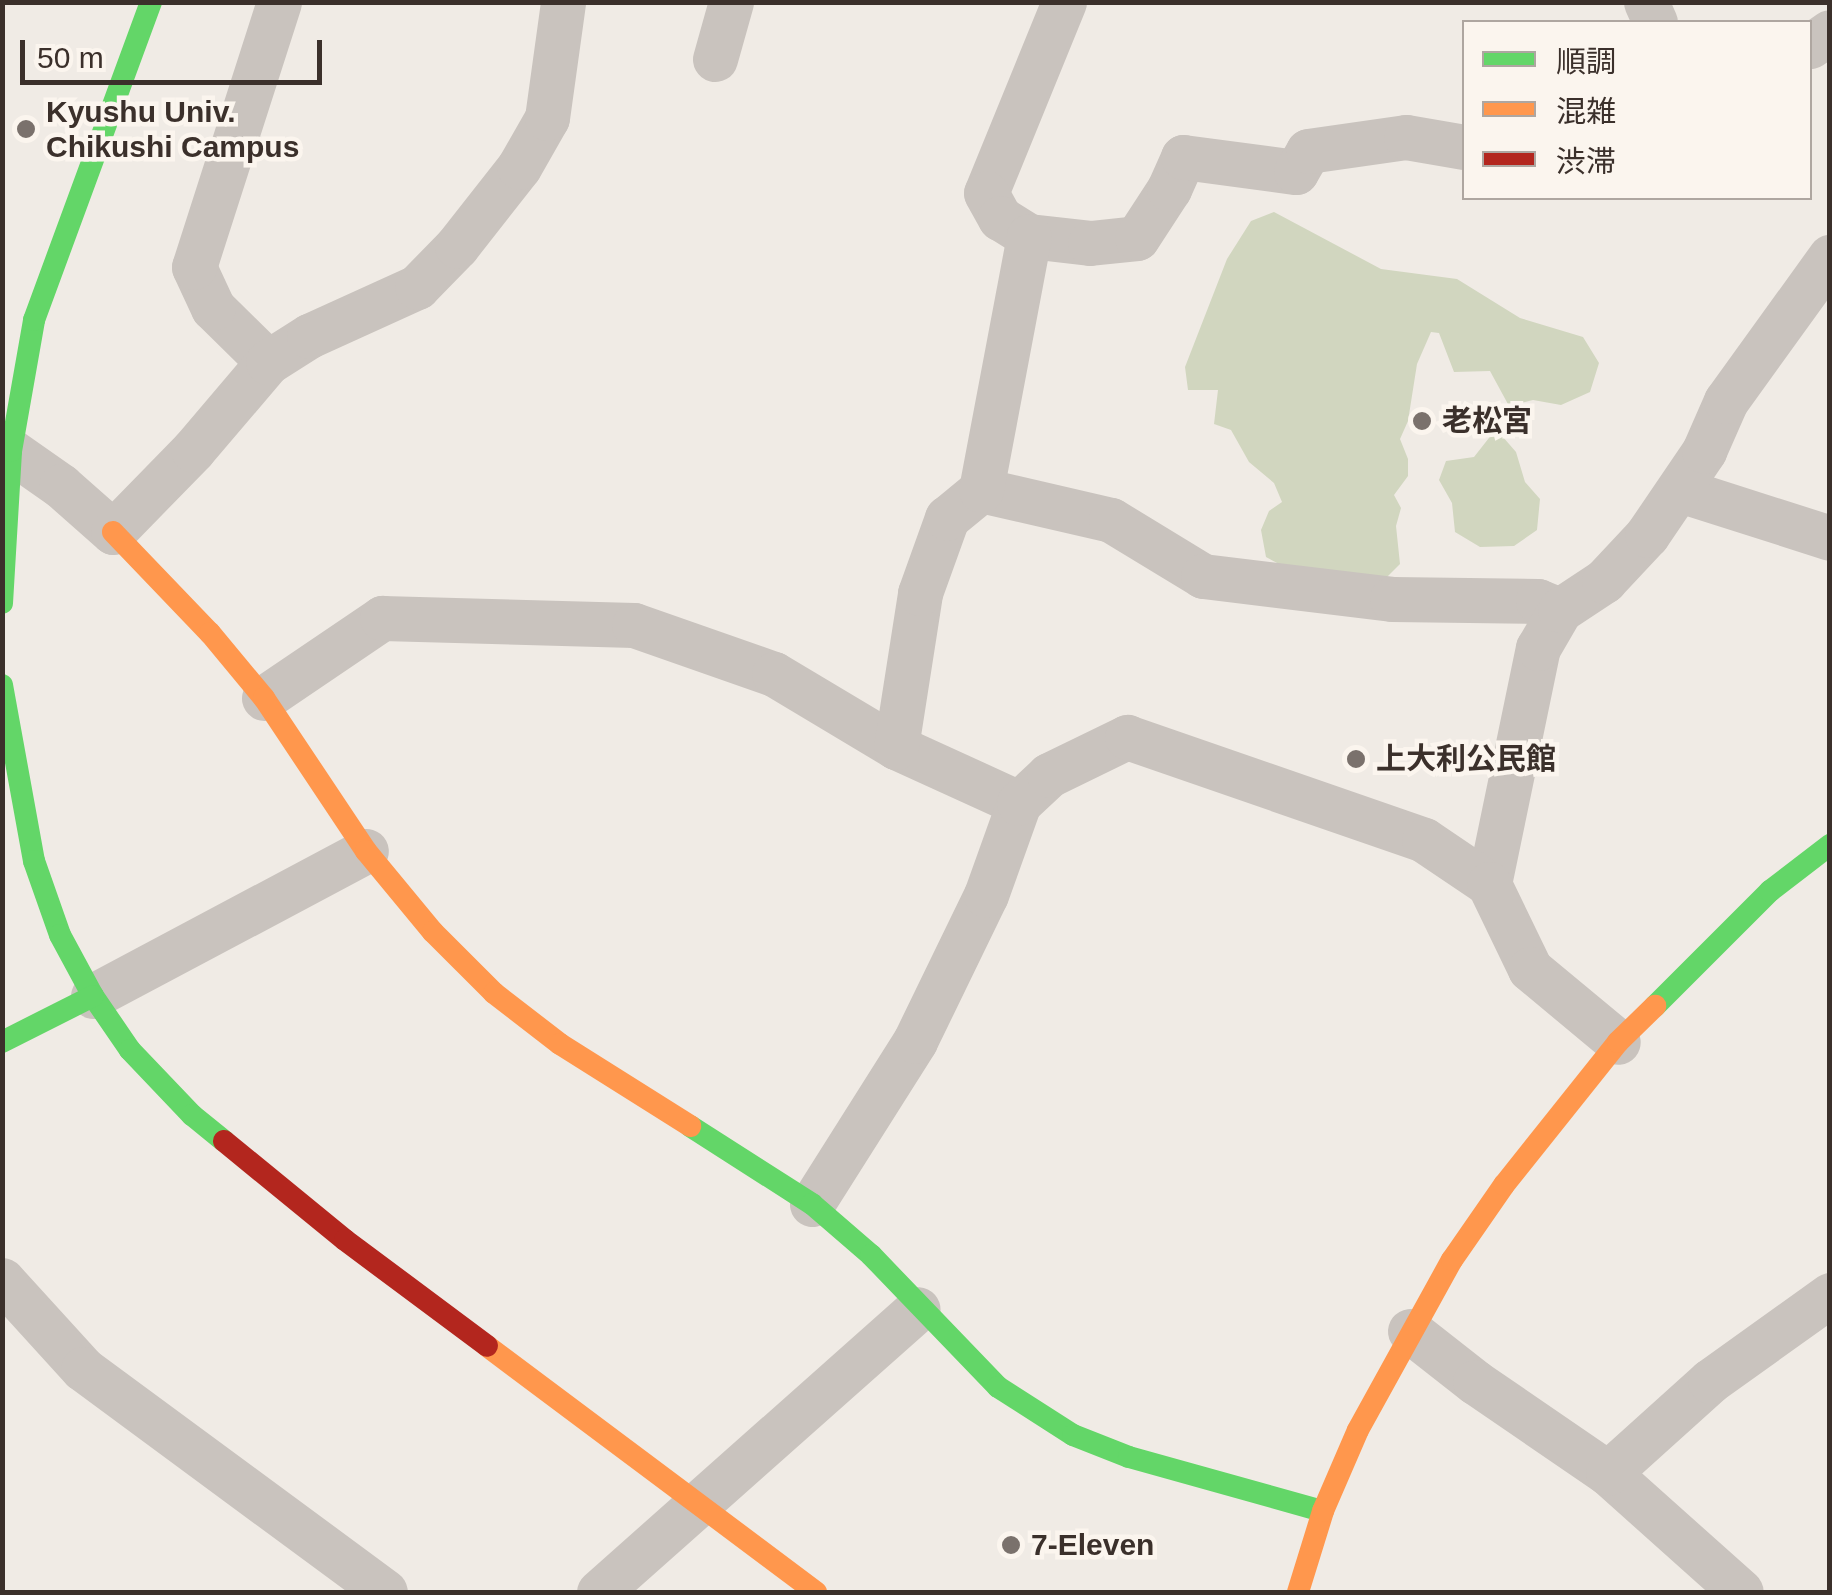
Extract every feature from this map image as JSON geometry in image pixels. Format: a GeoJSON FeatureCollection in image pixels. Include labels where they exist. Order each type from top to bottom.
{"type":"FeatureCollection","features":[{"type":"Feature","properties":{"kind":"street"},"geometry":{"type":"LineString","coordinates":[[2,603],[11,451],[34,320],[152,2]]}},
{"type":"Feature","properties":{"kind":"street"},"geometry":{"type":"LineString","coordinates":[[268,362],[213,308],[194,267],[280,2]]}},
{"type":"Feature","properties":{"kind":"street"},"geometry":{"type":"LineString","coordinates":[[113,532],[192,450],[268,362],[309,336],[417,287],[456,246],[519,167],[548,118],[563,2]]}},
{"type":"Feature","properties":{"kind":"street"},"geometry":{"type":"LineString","coordinates":[[715,59],[731,2]]}},
{"type":"Feature","properties":{"kind":"street"},"geometry":{"type":"LineString","coordinates":[[1064,2],[986,193],[1000,218],[1029,236],[1090,243],[1137,238],[1169,189],[1183,157],[1296,172],[1308,152],[1328,148],[1406,137],[1462,148]]}},
{"type":"Feature","properties":{"kind":"street"},"geometry":{"type":"LineString","coordinates":[[896,746],[920,594],[947,518],[981,490],[1029,236]]}},
{"type":"Feature","properties":{"kind":"street"},"geometry":{"type":"LineString","coordinates":[[1489,884],[1538,648],[1560,610],[1604,581],[1680,490],[1704,450],[1726,400],[1830,257]]}},
{"type":"Feature","properties":{"kind":"street"},"geometry":{"type":"LineString","coordinates":[[11,451],[61,486],[113,532],[210,633],[264,698],[366,851],[432,932],[494,993],[560,1044],[812,1204],[871,1255],[918,1309],[998,1387],[1073,1435],[1130,1457],[1323,1511]]}},
{"type":"Feature","properties":{"kind":"street"},"geometry":{"type":"LineString","coordinates":[[981,490],[1111,520],[1203,576],[1392,599],[1538,601],[1560,610]]}},
{"type":"Feature","properties":{"kind":"street"},"geometry":{"type":"LineString","coordinates":[[1680,490],[1830,538]]}},
{"type":"Feature","properties":{"kind":"street"},"geometry":{"type":"LineString","coordinates":[[264,698],[382,618],[634,625],[774,674],[896,746],[1019,803]]}},
{"type":"Feature","properties":{"kind":"street"},"geometry":{"type":"LineString","coordinates":[[2,685],[34,861],[60,934],[93,996],[130,1050],[192,1115],[345,1240],[697,1507],[816,1592]]}},
{"type":"Feature","properties":{"kind":"street"},"geometry":{"type":"LineString","coordinates":[[812,1204],[915,1041],[986,895],[1019,803],[1048,775],[1127,737],[1424,840],[1489,884],[1530,968],[1618,1042]]}},
{"type":"Feature","properties":{"kind":"street"},"geometry":{"type":"LineString","coordinates":[[1298,1592],[1323,1511],[1358,1430],[1410,1331],[1504,1185],[1618,1042],[1770,891],[1830,845]]}},
{"type":"Feature","properties":{"kind":"street"},"geometry":{"type":"LineString","coordinates":[[2,1042],[366,851]]}},
{"type":"Feature","properties":{"kind":"street"},"geometry":{"type":"LineString","coordinates":[[2,1280],[84,1369],[385,1592]]}},
{"type":"Feature","properties":{"kind":"street"},"geometry":{"type":"LineString","coordinates":[[1608,1473],[1710,1380],[1830,1295]]}},
{"type":"Feature","properties":{"kind":"street"},"geometry":{"type":"LineString","coordinates":[[599,1592],[918,1309]]}},
{"type":"Feature","properties":{"kind":"street"},"geometry":{"type":"LineString","coordinates":[[1410,1331],[1475,1382],[1608,1473],[1741,1592]]}},
{"type":"Feature","properties":{"kind":"green space"},"geometry":{"type":"Polygon","coordinates":[[[1274,212],[1381,269],[1457,279],[1520,318],[1583,337],[1599,363],[1590,392],[1561,405],[1533,400],[1509,406],[1490,371],[1454,372],[1439,333],[1431,332],[1417,364],[1408,421],[1400,439],[1408,459],[1408,476],[1394,495],[1401,508],[1396,526],[1400,564],[1381,583],[1279,564],[1266,557],[1261,530],[1269,511],[1282,502],[1274,483],[1249,462],[1231,430],[1214,424],[1218,390],[1188,390],[1185,367],[1227,259],[1251,221],[1274,212]]]}},
{"type":"Feature","properties":{"kind":"green space"},"geometry":{"type":"Polygon","coordinates":[[[1496,429],[1516,452],[1525,482],[1540,499],[1537,530],[1514,546],[1480,547],[1455,532],[1452,503],[1439,480],[1446,461],[1474,457],[1496,429]]]}},
{"type":"Feature","properties":{"kind":"traffic: fast"},"geometry":{"type":"LineString","coordinates":[[2,603],[11,451],[34,320],[151,2]]}},
{"type":"Feature","properties":{"kind":"traffic: fast"},"geometry":{"type":"LineString","coordinates":[[2,685],[34,861],[60,935],[93,996],[130,1050],[192,1115],[224,1141]]}},
{"type":"Feature","properties":{"kind":"traffic: fast"},"geometry":{"type":"LineString","coordinates":[[1655,1006],[1770,891],[1830,845]]}},
{"type":"Feature","properties":{"kind":"traffic: fast"},"geometry":{"type":"LineString","coordinates":[[2,1042],[93,996]]}},
{"type":"Feature","properties":{"kind":"traffic: fast"},"geometry":{"type":"LineString","coordinates":[[690,1126],[812,1204],[871,1255],[998,1387],[1073,1435],[1129,1457],[1323,1511]]}},
{"type":"Feature","properties":{"kind":"traffic: slow"},"geometry":{"type":"LineString","coordinates":[[113,532],[210,633],[264,698],[366,851],[433,932],[494,993],[560,1044],[690,1126]]}},
{"type":"Feature","properties":{"kind":"traffic: slow"},"geometry":{"type":"LineString","coordinates":[[1298,1592],[1323,1511],[1358,1430],[1452,1260],[1504,1185],[1618,1042],[1655,1006]]}},
{"type":"Feature","properties":{"kind":"traffic: slow"},"geometry":{"type":"LineString","coordinates":[[487,1346],[816,1592]]}},
{"type":"Feature","properties":{"kind":"traffic: jam"},"geometry":{"type":"LineString","coordinates":[[224,1141],[345,1240],[487,1346]]}},
{"type":"Feature","properties":{"kind":"place","name":"Kyushu Univ. Chikushi Campus"},"geometry":{"type":"Point","coordinates":[26,129]}},
{"type":"Feature","properties":{"kind":"place","name":"老松宮"},"geometry":{"type":"Point","coordinates":[1422,421]}},
{"type":"Feature","properties":{"kind":"place","name":"上大利公民館"},"geometry":{"type":"Point","coordinates":[1356,759]}},
{"type":"Feature","properties":{"kind":"place","name":"7-Eleven"},"geometry":{"type":"Point","coordinates":[1011,1545]}}]}
